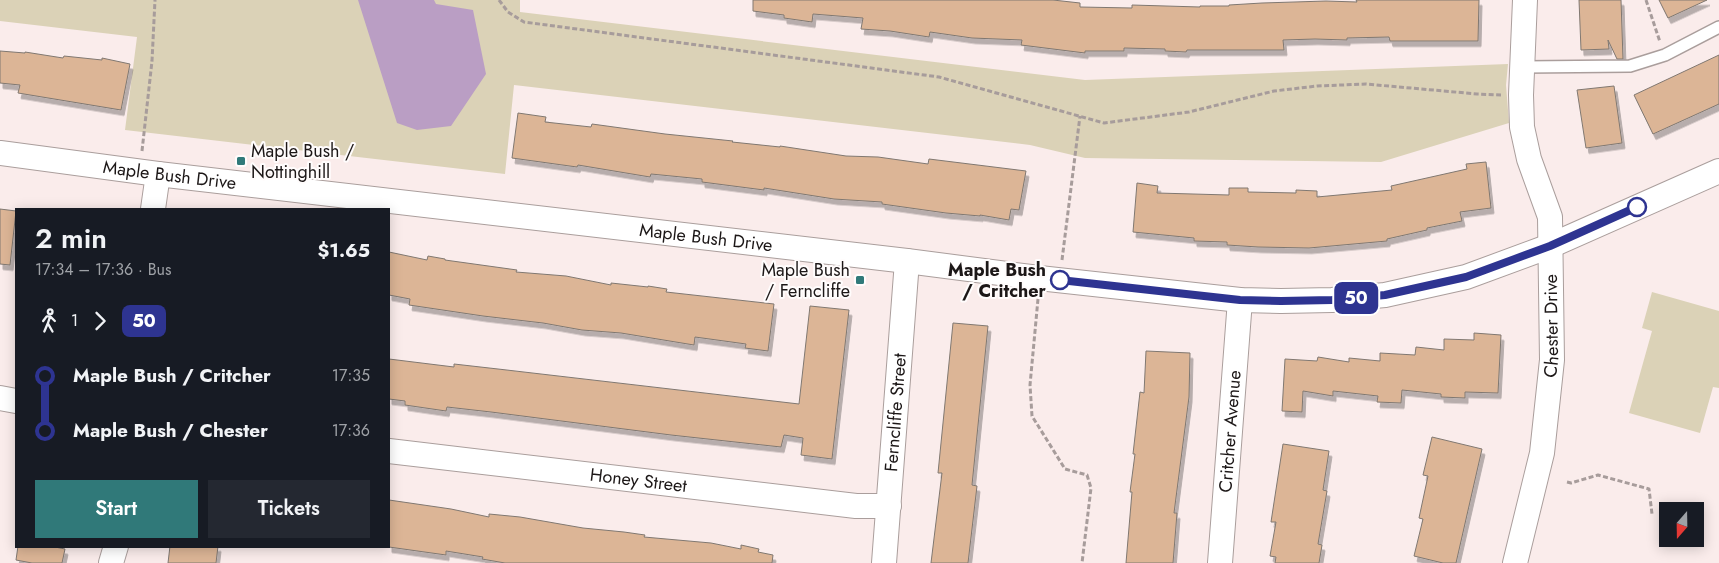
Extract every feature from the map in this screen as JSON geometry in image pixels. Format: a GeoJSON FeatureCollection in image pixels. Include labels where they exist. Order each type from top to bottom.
{"type":"FeatureCollection","features":[{"type":"Feature","properties":{"kind":"street","name":"Chester Drive"},"geometry":{"type":"LineString","coordinates":[[1515,563],[1542,453],[1552,360],[1550,216],[1529,159],[1522,127],[1521,94],[1525,0]]}},
{"type":"Feature","properties":{"kind":"street","name":"Maple Bush Drive"},"geometry":{"type":"LineString","coordinates":[[0,152],[149,172],[907,260],[1039,278],[1240,300],[1281,301],[1332,300],[1385,295],[1466,277],[1550,246],[1719,171]]}},
{"type":"Feature","properties":{"kind":"street"},"geometry":{"type":"LineString","coordinates":[[149,172],[153,208]]}},
{"type":"Feature","properties":{"kind":"street","name":"Ferncliffe Street"},"geometry":{"type":"LineString","coordinates":[[884,563],[907,260]]}},
{"type":"Feature","properties":{"kind":"street","name":"Critcher Avenue"},"geometry":{"type":"LineString","coordinates":[[1220,563],[1240,300]]}},
{"type":"Feature","properties":{"kind":"street"},"geometry":{"type":"LineString","coordinates":[[0,398],[15,401]]}},
{"type":"Feature","properties":{"kind":"street","name":"Honey Street"},"geometry":{"type":"LineString","coordinates":[[390,452],[856,506],[889,506]]}},
{"type":"Feature","properties":{"kind":"street"},"geometry":{"type":"LineString","coordinates":[[111,563],[116,548]]}},
{"type":"Feature","properties":{"kind":"street"},"geometry":{"type":"LineString","coordinates":[[118,548],[122,563]]}},
{"type":"Feature","properties":{"kind":"lane"},"geometry":{"type":"LineString","coordinates":[[1522,67],[1630,66],[1665,54],[1719,27]]}},
{"type":"Feature","properties":{"kind":"path"},"geometry":{"type":"LineString","coordinates":[[149,172],[155,0]]}},
{"type":"Feature","properties":{"kind":"path"},"geometry":{"type":"LineString","coordinates":[[499,0],[508,12],[524,22],[939,77],[1104,122],[1189,112],[1274,91],[1366,84],[1477,94],[1521,94]]}},
{"type":"Feature","properties":{"kind":"path"},"geometry":{"type":"LineString","coordinates":[[1646,0],[1665,54]]}},
{"type":"Feature","properties":{"kind":"path"},"geometry":{"type":"LineString","coordinates":[[1064,248],[1080,116]]}},
{"type":"Feature","properties":{"kind":"path"},"geometry":{"type":"LineString","coordinates":[[1039,278],[1030,385],[1032,416],[1064,469],[1088,475],[1091,488],[1082,563]]}},
{"type":"Feature","properties":{"kind":"path"},"geometry":{"type":"LineString","coordinates":[[1567,482],[1571,483],[1598,475],[1649,489],[1652,514]]}},
{"type":"Feature","properties":{"kind":"shaded area"},"geometry":{"type":"Polygon","coordinates":[[[0,0],[520,0],[520,12],[1085,80],[1508,64],[1506,85],[1509,123],[1381,162],[1085,158],[1030,145],[514,85],[505,174],[125,130],[137,37],[0,21],[0,0]]]}},
{"type":"Feature","properties":{"kind":"shaded area"},"geometry":{"type":"Polygon","coordinates":[[[358,0],[434,0],[436,4],[473,10],[486,74],[451,126],[417,130],[397,123],[358,0]]]}},
{"type":"Feature","properties":{"kind":"shaded area"},"geometry":{"type":"Polygon","coordinates":[[[1652,292],[1719,311],[1719,388],[1713,387],[1700,433],[1629,413],[1652,331],[1642,328],[1652,292]]]}},
{"type":"Feature","properties":{"kind":"building"},"geometry":{"type":"Polygon","coordinates":[[[753,0],[1053,0],[1080,3],[1080,7],[1132,8],[1132,5],[1200,7],[1262,3],[1357,2],[1356,0],[1479,0],[1478,41],[1390,41],[1389,37],[1347,38],[1347,40],[1283,40],[1284,50],[1187,50],[1186,52],[1165,51],[1165,49],[1124,48],[1124,51],[1085,51],[1085,53],[1021,45],[1022,40],[972,38],[930,32],[929,37],[861,29],[863,18],[813,14],[812,22],[784,18],[784,15],[753,11],[753,0]]]}},
{"type":"Feature","properties":{"kind":"building"},"geometry":{"type":"Polygon","coordinates":[[[1579,0],[1621,0],[1623,59],[1617,59],[1608,40],[1609,49],[1581,50],[1579,0]]]}},
{"type":"Feature","properties":{"kind":"building"},"geometry":{"type":"Polygon","coordinates":[[[1659,0],[1707,0],[1668,18],[1659,0]]]}},
{"type":"Feature","properties":{"kind":"building"},"geometry":{"type":"Polygon","coordinates":[[[0,51],[25,52],[63,58],[64,56],[102,60],[102,58],[130,64],[121,110],[18,93],[20,85],[0,83],[0,51]]]}},
{"type":"Feature","properties":{"kind":"building"},"geometry":{"type":"Polygon","coordinates":[[[1719,55],[1719,104],[1653,134],[1634,95],[1719,55]]]}},
{"type":"Feature","properties":{"kind":"building"},"geometry":{"type":"Polygon","coordinates":[[[1614,86],[1622,143],[1586,148],[1577,90],[1614,86]]]}},
{"type":"Feature","properties":{"kind":"building"},"geometry":{"type":"Polygon","coordinates":[[[518,113],[546,117],[545,122],[591,127],[592,124],[732,142],[780,146],[846,156],[878,157],[928,164],[929,159],[1026,171],[1019,210],[1011,209],[1009,220],[980,215],[946,213],[882,204],[882,202],[834,199],[764,188],[764,190],[702,182],[702,179],[651,174],[650,177],[578,165],[577,167],[512,158],[518,113]]]}},
{"type":"Feature","properties":{"kind":"building"},"geometry":{"type":"Polygon","coordinates":[[[1486,162],[1491,208],[1460,212],[1462,221],[1427,228],[1427,230],[1387,239],[1387,241],[1309,248],[1258,247],[1227,245],[1227,242],[1194,241],[1194,238],[1133,232],[1137,183],[1158,186],[1157,193],[1229,195],[1229,188],[1248,188],[1248,192],[1296,193],[1296,190],[1317,191],[1317,197],[1392,190],[1391,186],[1467,169],[1466,164],[1486,162]]]}},
{"type":"Feature","properties":{"kind":"building"},"geometry":{"type":"Polygon","coordinates":[[[0,209],[15,211],[10,265],[0,264],[0,209]]]}},
{"type":"Feature","properties":{"kind":"building"},"geometry":{"type":"Polygon","coordinates":[[[390,252],[427,260],[428,256],[517,270],[516,272],[566,276],[611,285],[611,283],[648,286],[667,289],[666,292],[774,304],[768,351],[745,348],[746,344],[695,337],[694,345],[621,333],[582,330],[483,316],[409,305],[410,299],[390,295],[390,252]]]}},
{"type":"Feature","properties":{"kind":"building"},"geometry":{"type":"Polygon","coordinates":[[[810,306],[849,310],[832,459],[801,455],[803,438],[784,435],[781,447],[447,407],[446,411],[405,405],[405,401],[390,399],[390,359],[454,367],[454,364],[799,404],[810,306]]]}},
{"type":"Feature","properties":{"kind":"building"},"geometry":{"type":"Polygon","coordinates":[[[953,323],[988,326],[972,485],[977,486],[968,563],[931,563],[942,473],[938,473],[953,323]]]}},
{"type":"Feature","properties":{"kind":"building"},"geometry":{"type":"Polygon","coordinates":[[[1474,333],[1501,335],[1498,393],[1465,392],[1465,398],[1441,397],[1441,394],[1402,390],[1401,403],[1377,402],[1378,396],[1333,391],[1333,396],[1303,391],[1302,412],[1282,411],[1285,359],[1317,361],[1318,357],[1349,362],[1349,358],[1380,361],[1380,353],[1415,355],[1416,347],[1444,350],[1444,339],[1474,340],[1474,333]]]}},
{"type":"Feature","properties":{"kind":"building"},"geometry":{"type":"Polygon","coordinates":[[[1146,351],[1190,353],[1189,397],[1174,513],[1177,513],[1173,563],[1126,563],[1132,492],[1130,492],[1135,454],[1133,454],[1140,392],[1144,393],[1146,351]]]}},
{"type":"Feature","properties":{"kind":"building"},"geometry":{"type":"Polygon","coordinates":[[[1432,437],[1482,449],[1456,563],[1443,563],[1414,556],[1423,519],[1419,518],[1428,476],[1423,475],[1432,437]]]}},
{"type":"Feature","properties":{"kind":"building"},"geometry":{"type":"Polygon","coordinates":[[[1283,444],[1329,451],[1323,490],[1327,491],[1318,544],[1322,545],[1319,563],[1275,563],[1276,557],[1270,556],[1276,522],[1271,522],[1283,444]]]}},
{"type":"Feature","properties":{"kind":"building"},"geometry":{"type":"Polygon","coordinates":[[[390,500],[451,509],[489,517],[489,514],[520,517],[583,528],[645,535],[644,537],[711,543],[741,549],[741,545],[759,549],[758,552],[773,555],[772,563],[505,563],[446,551],[446,555],[390,547],[390,500]]]}},
{"type":"Feature","properties":{"kind":"building"},"geometry":{"type":"Polygon","coordinates":[[[18,548],[65,549],[62,563],[32,563],[16,560],[18,548]]]}},
{"type":"Feature","properties":{"kind":"building"},"geometry":{"type":"Polygon","coordinates":[[[170,548],[218,548],[216,563],[168,563],[170,548]]]}},
{"type":"Feature","properties":{"kind":"bus line","name":"50"},"geometry":{"type":"LineString","coordinates":[[1060,280],[1240,300],[1332,300],[1385,295],[1466,277],[1550,246],[1637,207]]}},
{"type":"Feature","properties":{"kind":"place","name":"Maple Bush / Nottinghill"},"geometry":{"type":"Point","coordinates":[241,161]}},
{"type":"Feature","properties":{"kind":"place","name":"Maple Bush / Ferncliffe"},"geometry":{"type":"Point","coordinates":[860,280]}},
{"type":"Feature","properties":{"kind":"place","name":"Maple Bush / Critcher"},"geometry":{"type":"Point","coordinates":[1060,280]}}]}
